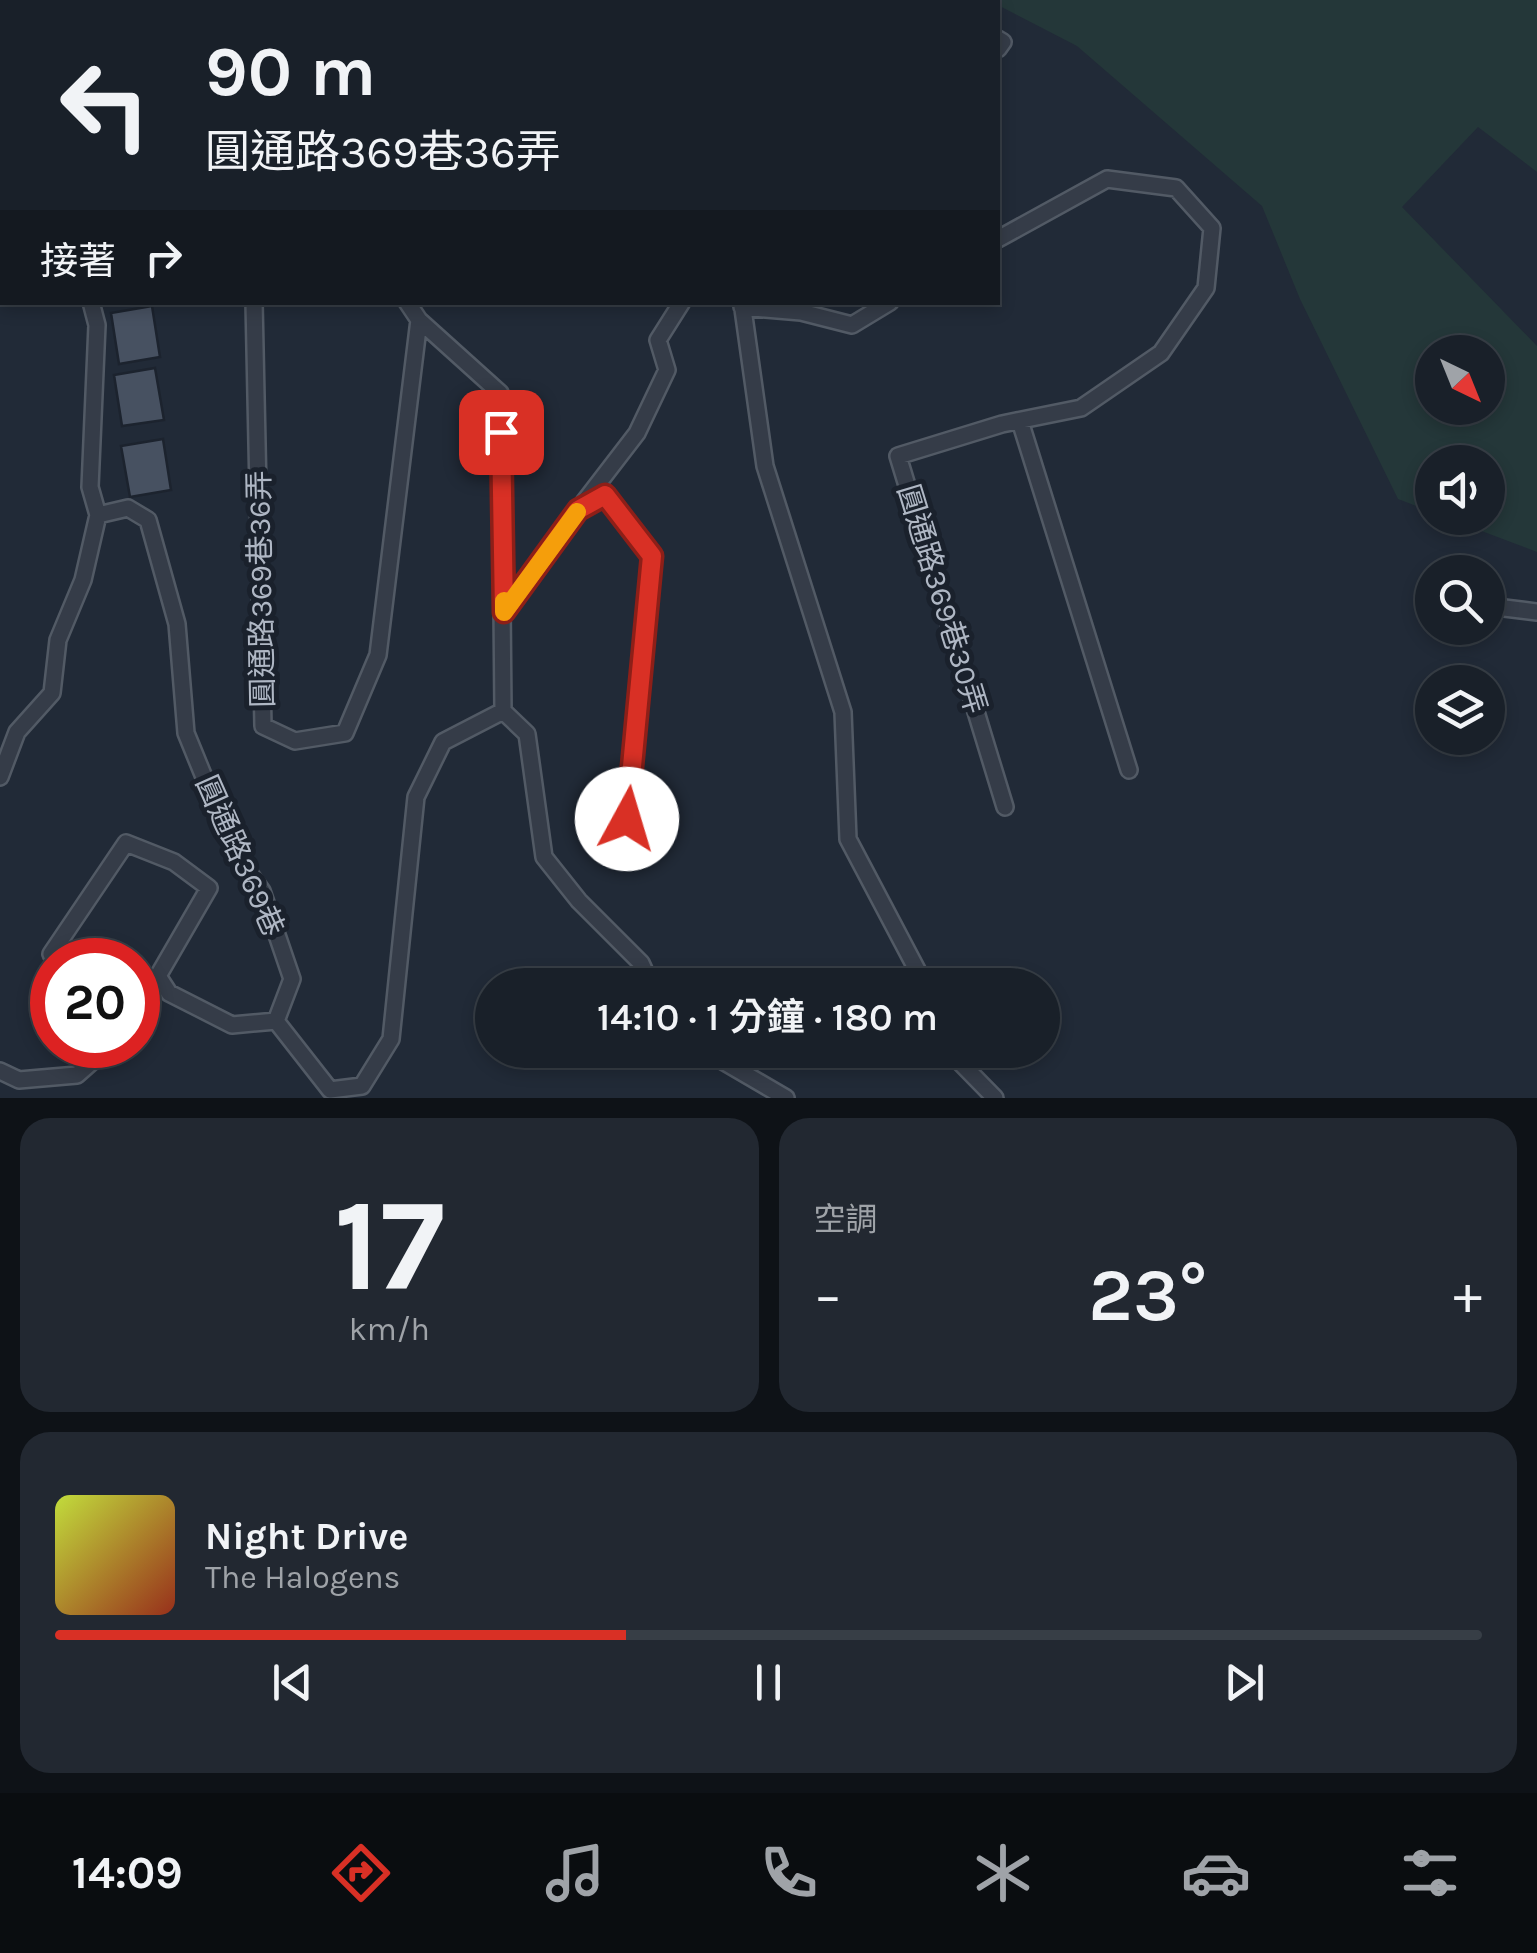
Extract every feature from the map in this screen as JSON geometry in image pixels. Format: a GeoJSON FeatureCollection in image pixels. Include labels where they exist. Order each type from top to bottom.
{"type":"FeatureCollection","features":[{"type":"Feature","properties":{"kind":"lane","name":"圓通路369巷30弄"},"geometry":{"type":"LineString","coordinates":[[1000,238],[1108,180],[1176,188],[1212,228],[1206,288],[1161,353],[1081,408],[1020,420],[898,456],[1005,806]]}},
{"type":"Feature","properties":{"kind":"lane"},"geometry":{"type":"LineString","coordinates":[[0,777],[17,732],[52,693],[58,640],[83,580],[98,515],[90,487],[97,325],[92,305]]}},
{"type":"Feature","properties":{"kind":"lane","name":"圓通路369巷36弄"},"geometry":{"type":"LineString","coordinates":[[254,305],[263,726],[294,741],[346,733],[378,655],[419,320]]}},
{"type":"Feature","properties":{"kind":"lane"},"geometry":{"type":"LineString","coordinates":[[408,305],[419,320],[500,393],[503,711],[527,734],[544,856],[578,901],[643,968]]}},
{"type":"Feature","properties":{"kind":"lane"},"geometry":{"type":"LineString","coordinates":[[504,612],[637,433],[667,370],[658,340],[680,305]]}},
{"type":"Feature","properties":{"kind":"lane"},"geometry":{"type":"LineString","coordinates":[[885,305],[852,325],[801,312],[742,305],[765,466],[843,712],[848,838],[916,968]]}},
{"type":"Feature","properties":{"kind":"lane"},"geometry":{"type":"LineString","coordinates":[[1020,420],[1128,770]]}},
{"type":"Feature","properties":{"kind":"lane"},"geometry":{"type":"LineString","coordinates":[[578,510],[605,495],[652,556],[627,819]]}},
{"type":"Feature","properties":{"kind":"lane","name":"圓通路369巷"},"geometry":{"type":"LineString","coordinates":[[98,515],[128,508],[148,520],[177,624],[186,733],[236,853],[262,891],[292,979],[276,1020]]}},
{"type":"Feature","properties":{"kind":"lane"},"geometry":{"type":"LineString","coordinates":[[1505,608],[1537,612]]}},
{"type":"Feature","properties":{"kind":"lane"},"geometry":{"type":"LineString","coordinates":[[160,979],[170,994],[232,1025],[276,1020],[330,1090],[362,1086],[392,1039],[416,796],[443,742],[503,711]]}},
{"type":"Feature","properties":{"kind":"lane"},"geometry":{"type":"LineString","coordinates":[[62,938],[126,843],[174,862],[209,888],[160,973]]}},
{"type":"Feature","properties":{"kind":"lane"},"geometry":{"type":"LineString","coordinates":[[0,1072],[19,1080],[77,1076],[86,1068]]}},
{"type":"Feature","properties":{"kind":"lane"},"geometry":{"type":"LineString","coordinates":[[735,1068],[786,1098]]}},
{"type":"Feature","properties":{"kind":"lane"},"geometry":{"type":"LineString","coordinates":[[966,1068],[995,1098]]}},
{"type":"Feature","properties":{"kind":"shaded area"},"geometry":{"type":"Polygon","coordinates":[[[1000,0],[1537,0],[1537,172],[1478,127],[1402,207],[1537,346],[1537,552],[1492,535],[1505,535],[1505,445],[1415,445],[1415,506],[1398,499],[1300,299],[1262,206],[1077,46],[1000,6],[1000,0]]]}},
{"type":"Feature","properties":{"kind":"building"},"geometry":{"type":"Polygon","coordinates":[[[152,306],[160,357],[119,364],[111,313],[152,306]]]}},
{"type":"Feature","properties":{"kind":"building"},"geometry":{"type":"Polygon","coordinates":[[[155,368],[164,420],[122,426],[114,375],[155,368]]]}},
{"type":"Feature","properties":{"kind":"building"},"geometry":{"type":"Polygon","coordinates":[[[163,439],[171,490],[130,497],[121,446],[163,439]]]}},
{"type":"Feature","properties":{"kind":"slow traffic"},"geometry":{"type":"LineString","coordinates":[[504,601],[504,612],[577,512]]}},
{"type":"Feature","properties":{"kind":"route"},"geometry":{"type":"LineString","coordinates":[[501,432],[504,612],[578,510],[605,495],[652,556],[627,819]]}}]}
